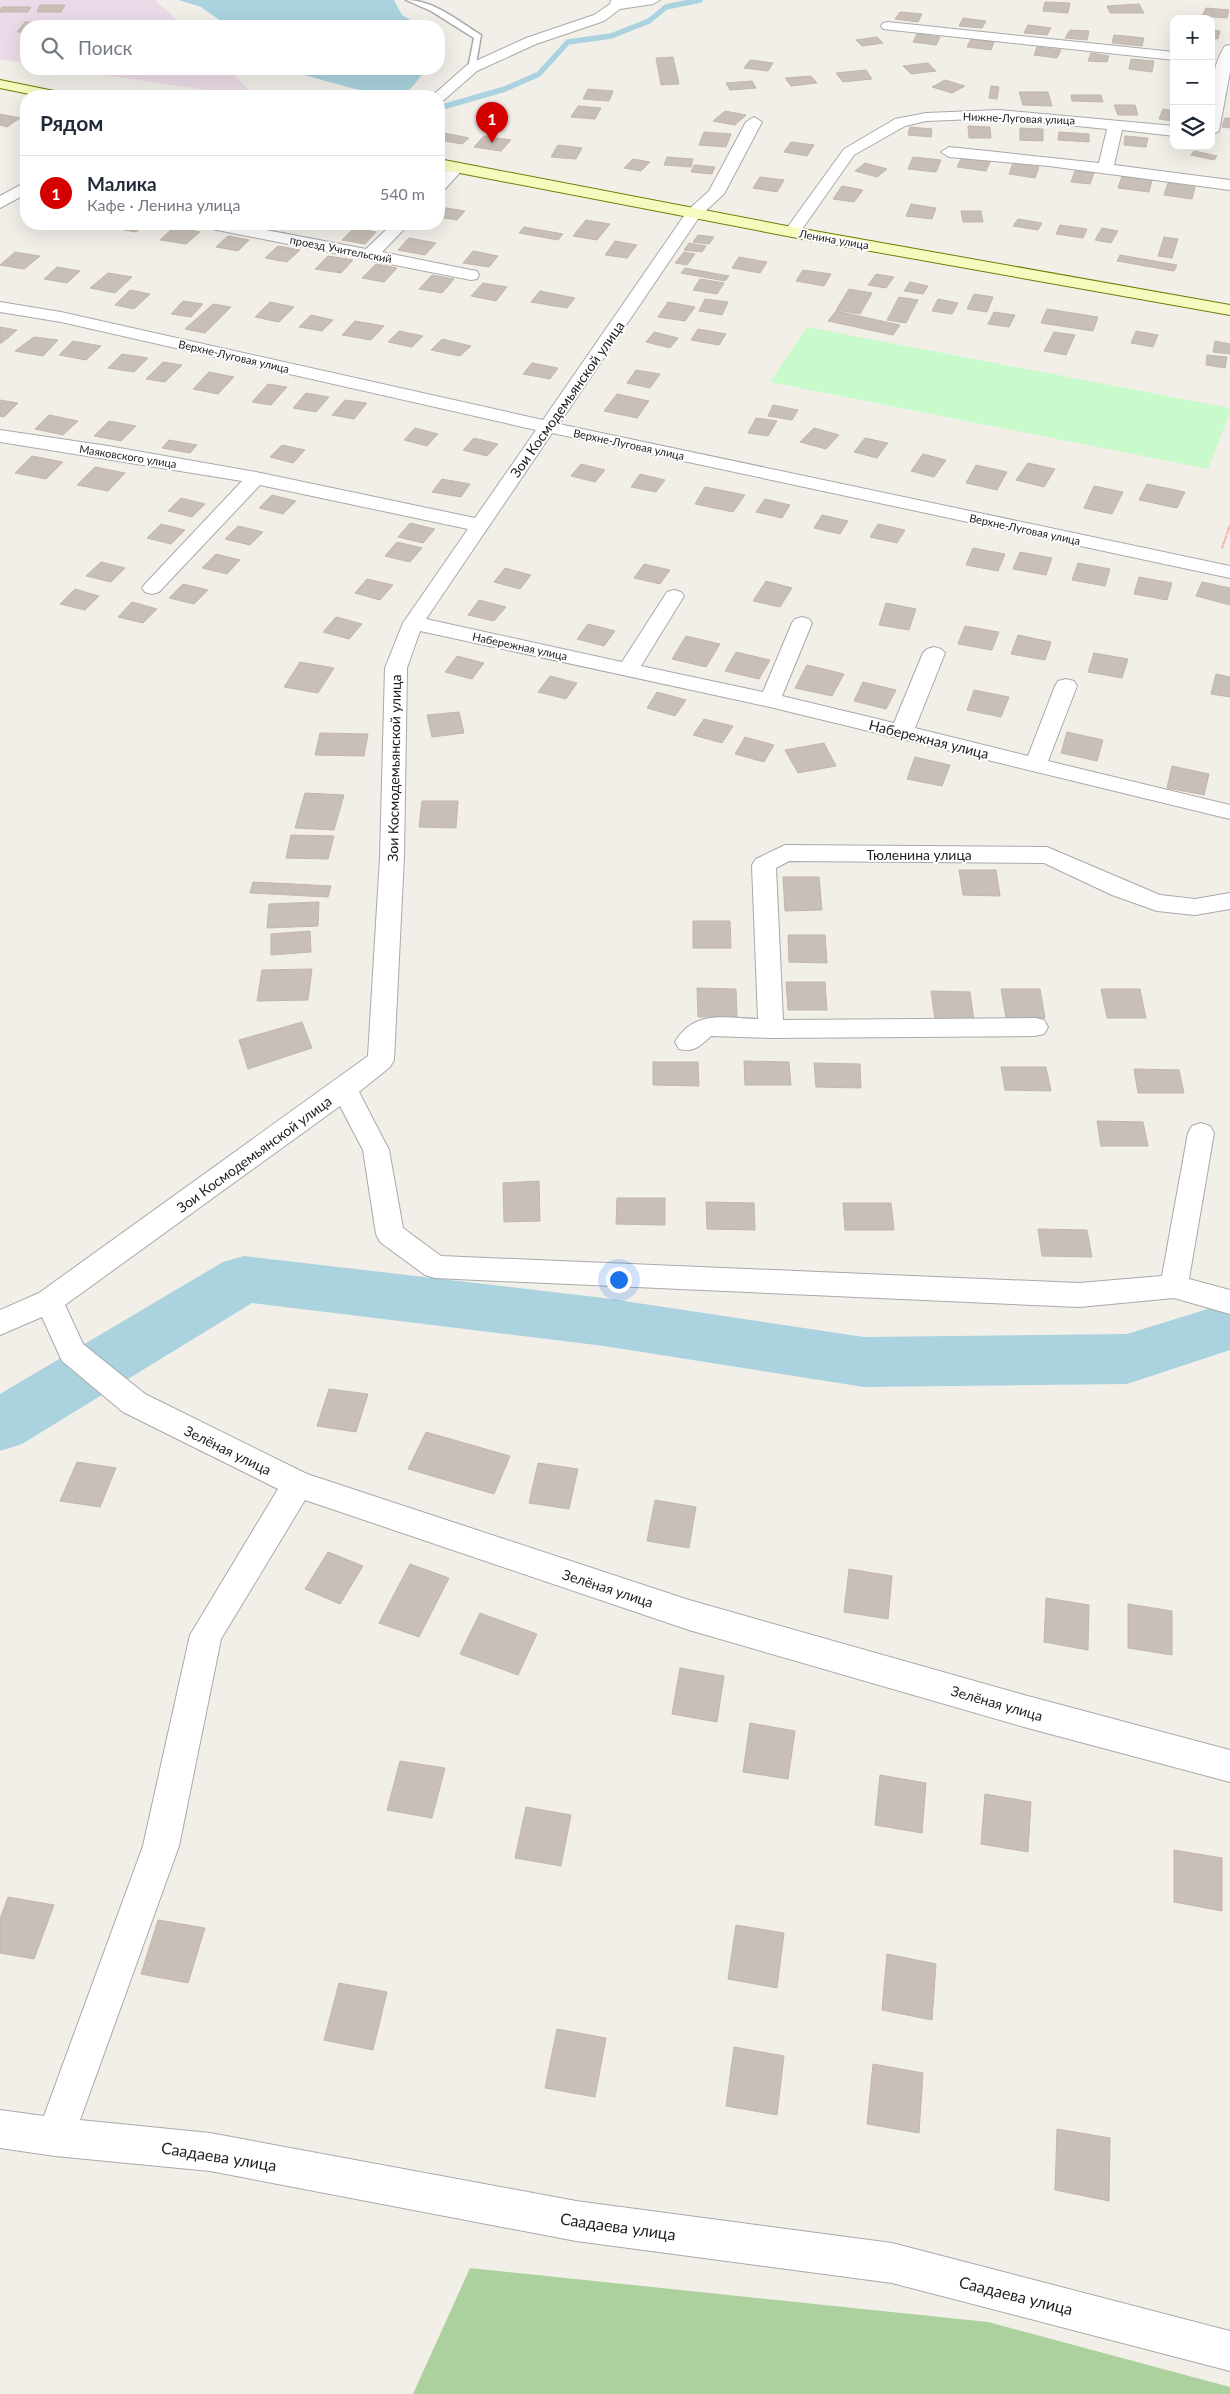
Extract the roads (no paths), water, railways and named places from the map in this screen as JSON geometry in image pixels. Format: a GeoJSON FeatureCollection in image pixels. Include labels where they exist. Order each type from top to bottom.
{"type":"FeatureCollection","features":[{"type":"Feature","properties":{"kind":"main road"},"geometry":{"type":"LineString","coordinates":[[0,84],[30,90]]}},
{"type":"Feature","properties":{"kind":"main road","name":"Ленина улица"},"geometry":{"type":"LineString","coordinates":[[445,165],[792,232],[1230,310]]}},
{"type":"Feature","properties":{"kind":"street"},"geometry":{"type":"LineString","coordinates":[[445,92],[472,68],[531,41],[599,18],[617,3],[653,0]]}},
{"type":"Feature","properties":{"kind":"street"},"geometry":{"type":"LineString","coordinates":[[888,26],[1170,56]]}},
{"type":"Feature","properties":{"kind":"street"},"geometry":{"type":"LineString","coordinates":[[1215,124],[1222,57]]}},
{"type":"Feature","properties":{"kind":"street","name":"Нижне-Луговая улица"},"geometry":{"type":"LineString","coordinates":[[792,232],[849,152],[900,122],[926,117],[999,114],[1170,131]]}},
{"type":"Feature","properties":{"kind":"street","name":"Зои Космодемьянской улица"},"geometry":{"type":"LineString","coordinates":[[0,1323],[49,1301],[344,1089],[381,1060],[392,857],[396,668],[413,623],[694,213],[716,194],[754,122]]}},
{"type":"Feature","properties":{"kind":"street"},"geometry":{"type":"LineString","coordinates":[[1106,168],[1116,124]]}},
{"type":"Feature","properties":{"kind":"street"},"geometry":{"type":"LineString","coordinates":[[950,152],[1106,168],[1230,185]]}},
{"type":"Feature","properties":{"kind":"street"},"geometry":{"type":"LineString","coordinates":[[445,180],[456,168]]}},
{"type":"Feature","properties":{"kind":"street"},"geometry":{"type":"LineString","coordinates":[[0,202],[20,191]]}},
{"type":"Feature","properties":{"kind":"street","name":"проезд Учительский"},"geometry":{"type":"LineString","coordinates":[[244,230],[471,275]]}},
{"type":"Feature","properties":{"kind":"street"},"geometry":{"type":"LineString","coordinates":[[371,254],[395,230]]}},
{"type":"Feature","properties":{"kind":"street","name":"Верхне-Луговая улица"},"geometry":{"type":"LineString","coordinates":[[0,307],[61,317],[548,427],[1230,572]]}},
{"type":"Feature","properties":{"kind":"street","name":"Маяковского улица"},"geometry":{"type":"LineString","coordinates":[[0,436],[108,452],[256,478],[479,525]]}},
{"type":"Feature","properties":{"kind":"street"},"geometry":{"type":"LineString","coordinates":[[152,588],[256,478]]}},
{"type":"Feature","properties":{"kind":"street"},"geometry":{"type":"LineString","coordinates":[[628,669],[674,596]]}},
{"type":"Feature","properties":{"kind":"street","name":"Набережная улица"},"geometry":{"type":"LineString","coordinates":[[413,623],[770,700],[1230,812]]}},
{"type":"Feature","properties":{"kind":"street"},"geometry":{"type":"LineString","coordinates":[[770,700],[802,623]]}},
{"type":"Feature","properties":{"kind":"street"},"geometry":{"type":"LineString","coordinates":[[902,732],[934,652]]}},
{"type":"Feature","properties":{"kind":"street"},"geometry":{"type":"LineString","coordinates":[[1035,766],[1066,686]]}},
{"type":"Feature","properties":{"kind":"street","name":"Тюленина улица"},"geometry":{"type":"LineString","coordinates":[[771,1028],[764,865],[784,853],[1047,855],[1157,904],[1195,907],[1230,901]]}},
{"type":"Feature","properties":{"kind":"street"},"geometry":{"type":"LineString","coordinates":[[688,1042],[705,1027],[1035,1027]]}},
{"type":"Feature","properties":{"kind":"street"},"geometry":{"type":"LineString","coordinates":[[344,1089],[376,1150],[390,1234],[435,1267],[1079,1295],[1174,1286],[1230,1302]]}},
{"type":"Feature","properties":{"kind":"street"},"geometry":{"type":"LineString","coordinates":[[1174,1286],[1201,1133]]}},
{"type":"Feature","properties":{"kind":"street","name":"Зелёная улица"},"geometry":{"type":"LineString","coordinates":[[49,1301],[72,1352],[134,1403],[298,1484],[689,1615],[1024,1711],[1230,1766]]}},
{"type":"Feature","properties":{"kind":"street"},"geometry":{"type":"LineString","coordinates":[[55,2137],[161,1846],[206,1635],[298,1484]]}},
{"type":"Feature","properties":{"kind":"street","name":"Саадаева улица"},"geometry":{"type":"LineString","coordinates":[[0,2128],[55,2137],[210,2152],[576,2221],[892,2263],[1230,2351]]}},
{"type":"Feature","properties":{"kind":"lane"},"geometry":{"type":"LineString","coordinates":[[410,0],[434,9],[478,37],[472,68]]}},
{"type":"Feature","properties":{"kind":"water"},"geometry":{"type":"Polygon","coordinates":[[[179,0],[394,0],[402,15],[411,20],[219,20],[201,7],[179,0]]]}},
{"type":"Feature","properties":{"kind":"water"},"geometry":{"type":"Polygon","coordinates":[[[304,75],[421,75],[408,90],[359,90],[304,75]]]}},
{"type":"Feature","properties":{"kind":"waterway"},"geometry":{"type":"LineString","coordinates":[[445,106],[505,89],[539,74],[568,42],[611,36],[649,21],[666,7],[700,0]]}},
{"type":"Feature","properties":{"kind":"waterway"},"geometry":{"type":"LineString","coordinates":[[0,1425],[244,1279],[604,1322],[864,1362],[1127,1359],[1230,1326]]}},
{"type":"Feature","properties":{"kind":"place","name":"Малика"},"geometry":{"type":"Point","coordinates":[492,143]}}]}
